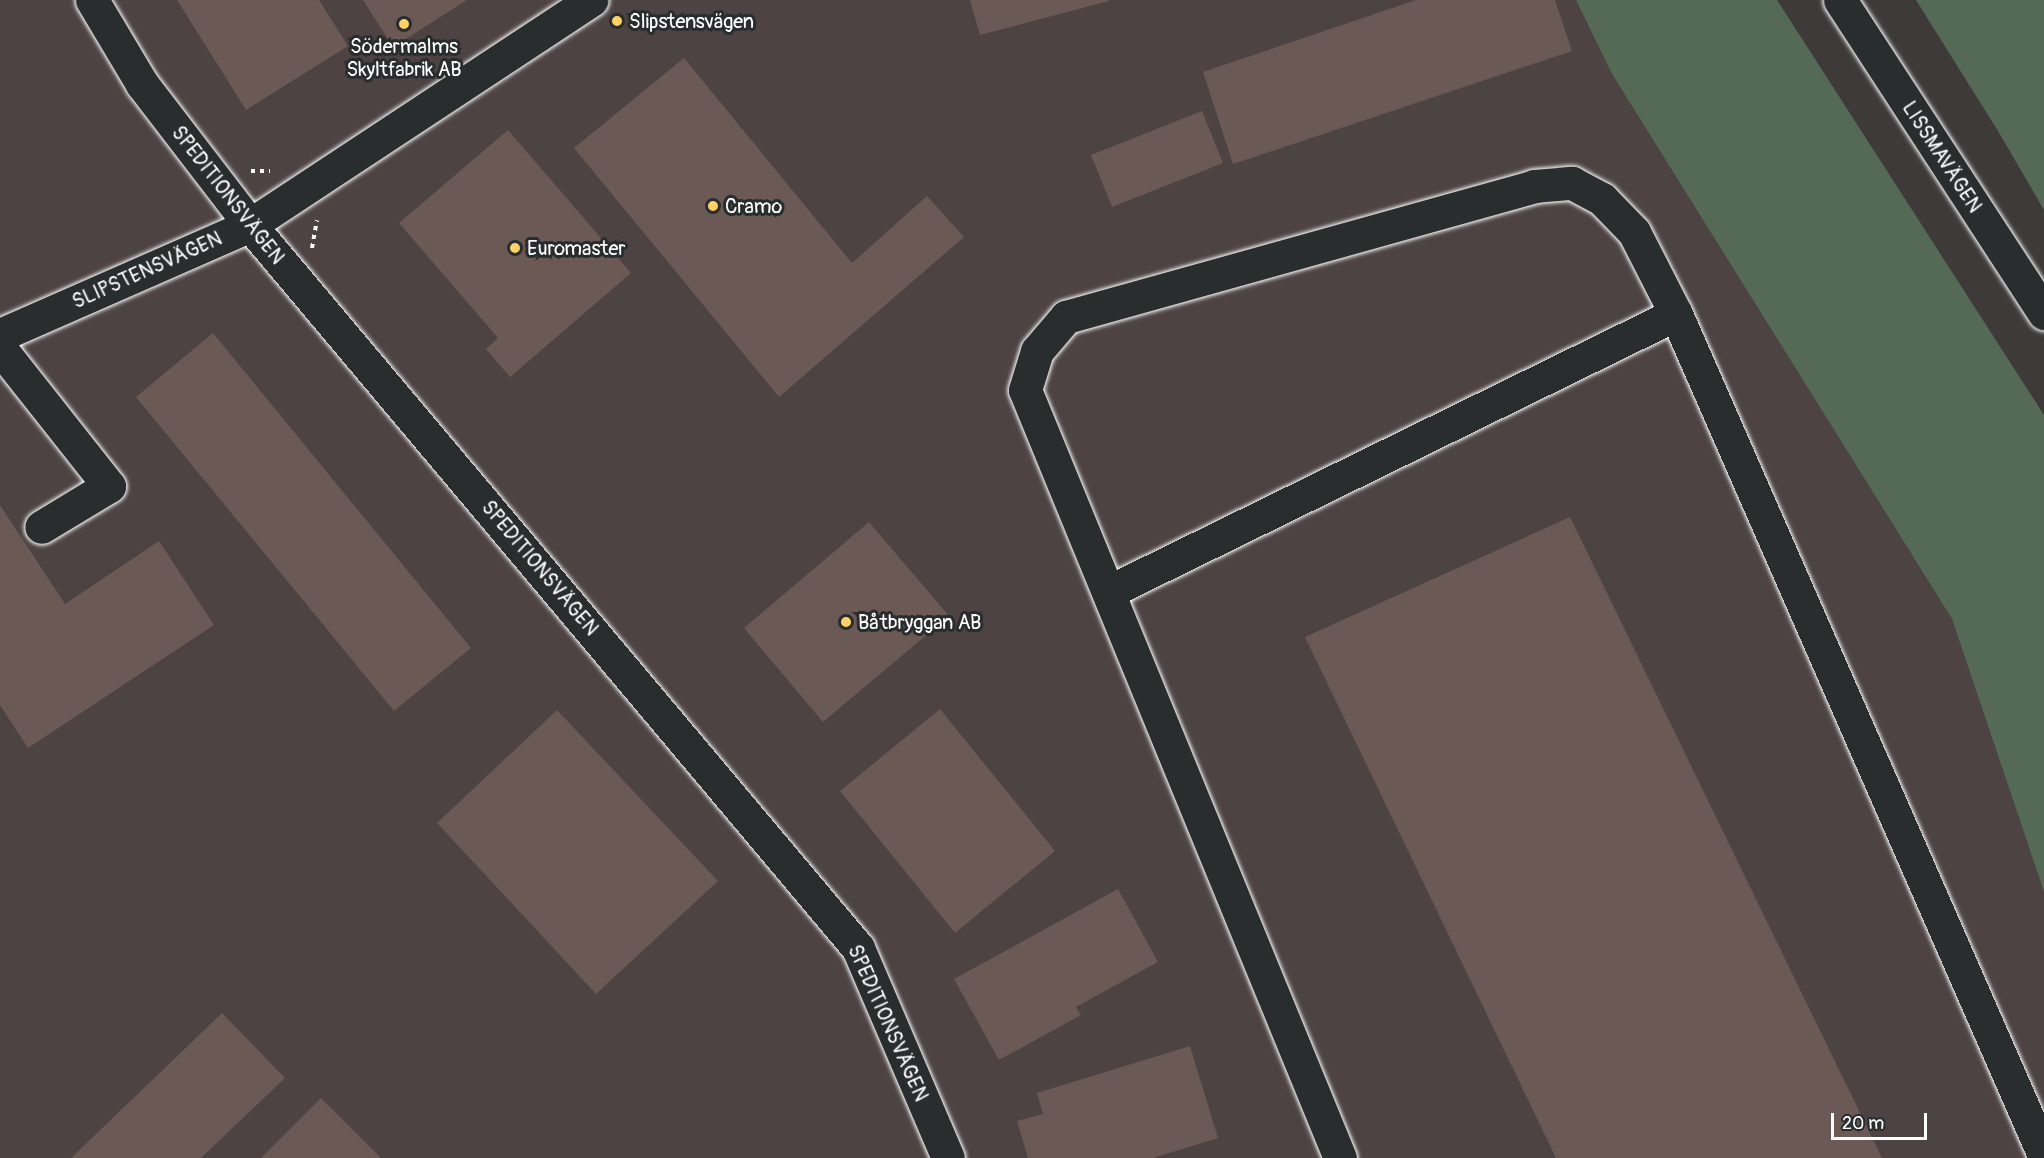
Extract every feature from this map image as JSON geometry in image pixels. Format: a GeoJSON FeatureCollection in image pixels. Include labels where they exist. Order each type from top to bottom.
{"type":"FeatureCollection","features":[{"type":"Feature","properties":{"kind":"street","name":"SPEDITIONSVÄGEN"},"geometry":{"type":"LineString","coordinates":[[92,0],[142,84],[250,225],[858,948],[948,1158]]}},
{"type":"Feature","properties":{"kind":"street","name":"SLIPSTENSVÄGEN"},"geometry":{"type":"LineString","coordinates":[[0,335],[250,225],[591,0]]}},
{"type":"Feature","properties":{"kind":"street","name":"LISSMAVÄGEN"},"geometry":{"type":"LineString","coordinates":[[1840,0],[2044,313]]}},
{"type":"Feature","properties":{"kind":"street"},"geometry":{"type":"LineString","coordinates":[[1340,1158],[1025,390],[1037,351],[1066,317],[1534,186],[1572,183],[1602,199],[1634,232],[1676,314],[2044,1155]]}},
{"type":"Feature","properties":{"kind":"street"},"geometry":{"type":"LineString","coordinates":[[1108,592],[1676,314]]}},
{"type":"Feature","properties":{"kind":"street"},"geometry":{"type":"LineString","coordinates":[[0,348],[109,486],[40,527]]}},
{"type":"Feature","properties":{"kind":"shaded area"},"geometry":{"type":"Polygon","coordinates":[[[0,0],[1576,0],[1612,74],[1952,619],[2044,892],[2044,1158],[0,1158],[0,0]]]}},
{"type":"Feature","properties":{"kind":"green space"},"geometry":{"type":"Polygon","coordinates":[[[1576,0],[1777,0],[2044,415],[2044,892],[1952,619],[1612,74],[1576,0]]]}},
{"type":"Feature","properties":{"kind":"green space"},"geometry":{"type":"Polygon","coordinates":[[[1916,0],[2044,0],[2044,210],[1998,131],[1916,0]]]}},
{"type":"Feature","properties":{"kind":"building"},"geometry":{"type":"Polygon","coordinates":[[[177,0],[319,0],[348,46],[246,110],[177,0]]]}},
{"type":"Feature","properties":{"kind":"building","name":"Södermalms Skyltfabrik AB"},"geometry":{"type":"Polygon","coordinates":[[[363,0],[467,0],[393,47],[363,0]]]}},
{"type":"Feature","properties":{"kind":"building"},"geometry":{"type":"Polygon","coordinates":[[[970,0],[1109,0],[1109,1],[980,35],[970,0]]]}},
{"type":"Feature","properties":{"kind":"building"},"geometry":{"type":"Polygon","coordinates":[[[1416,0],[1555,0],[1572,51],[1233,164],[1203,72],[1416,0]]]}},
{"type":"Feature","properties":{"kind":"building","name":"Cramo"},"geometry":{"type":"Polygon","coordinates":[[[684,58],[852,263],[927,196],[964,237],[779,397],[574,148],[684,58]]]}},
{"type":"Feature","properties":{"kind":"building"},"geometry":{"type":"Polygon","coordinates":[[[1202,111],[1223,163],[1112,207],[1091,155],[1202,111]]]}},
{"type":"Feature","properties":{"kind":"building","name":"Euromaster"},"geometry":{"type":"Polygon","coordinates":[[[508,130],[631,273],[510,377],[486,349],[498,338],[399,223],[508,130]]]}},
{"type":"Feature","properties":{"kind":"building"},"geometry":{"type":"Polygon","coordinates":[[[213,333],[471,648],[394,711],[136,397],[213,333]]]}},
{"type":"Feature","properties":{"kind":"building"},"geometry":{"type":"Polygon","coordinates":[[[0,505],[65,604],[159,541],[214,625],[28,748],[0,705],[0,505]]]}},
{"type":"Feature","properties":{"kind":"building"},"geometry":{"type":"Polygon","coordinates":[[[1570,517],[1882,1158],[1556,1158],[1305,637],[1570,517]]]}},
{"type":"Feature","properties":{"kind":"building","name":"Båtbryggan AB"},"geometry":{"type":"Polygon","coordinates":[[[869,522],[949,616],[823,722],[744,628],[869,522]]]}},
{"type":"Feature","properties":{"kind":"building"},"geometry":{"type":"Polygon","coordinates":[[[940,709],[1055,851],[955,933],[840,791],[940,709]]]}},
{"type":"Feature","properties":{"kind":"building"},"geometry":{"type":"Polygon","coordinates":[[[557,710],[718,881],[596,994],[437,823],[557,710]]]}},
{"type":"Feature","properties":{"kind":"building"},"geometry":{"type":"Polygon","coordinates":[[[1118,889],[1158,962],[1076,1007],[1081,1015],[999,1060],[954,979],[1118,889]]]}},
{"type":"Feature","properties":{"kind":"building"},"geometry":{"type":"Polygon","coordinates":[[[222,1013],[285,1078],[201,1158],[71,1158],[222,1013]]]}},
{"type":"Feature","properties":{"kind":"building"},"geometry":{"type":"Polygon","coordinates":[[[1190,1046],[1218,1138],[1153,1158],[1028,1158],[1017,1121],[1043,1114],[1037,1093],[1190,1046]]]}},
{"type":"Feature","properties":{"kind":"building"},"geometry":{"type":"Polygon","coordinates":[[[321,1098],[381,1158],[261,1158],[321,1098]]]}},
{"type":"Feature","properties":{"kind":"place","name":"Slipstensvägen"},"geometry":{"type":"Point","coordinates":[617,21]}},
{"type":"Feature","properties":{"kind":"place","name":"Södermalms Skyltfabrik AB"},"geometry":{"type":"Point","coordinates":[404,24]}},
{"type":"Feature","properties":{"kind":"place","name":"Cramo"},"geometry":{"type":"Point","coordinates":[713,206]}},
{"type":"Feature","properties":{"kind":"place","name":"Euromaster"},"geometry":{"type":"Point","coordinates":[515,248]}},
{"type":"Feature","properties":{"kind":"place","name":"Båtbryggan AB"},"geometry":{"type":"Point","coordinates":[846,622]}}]}
